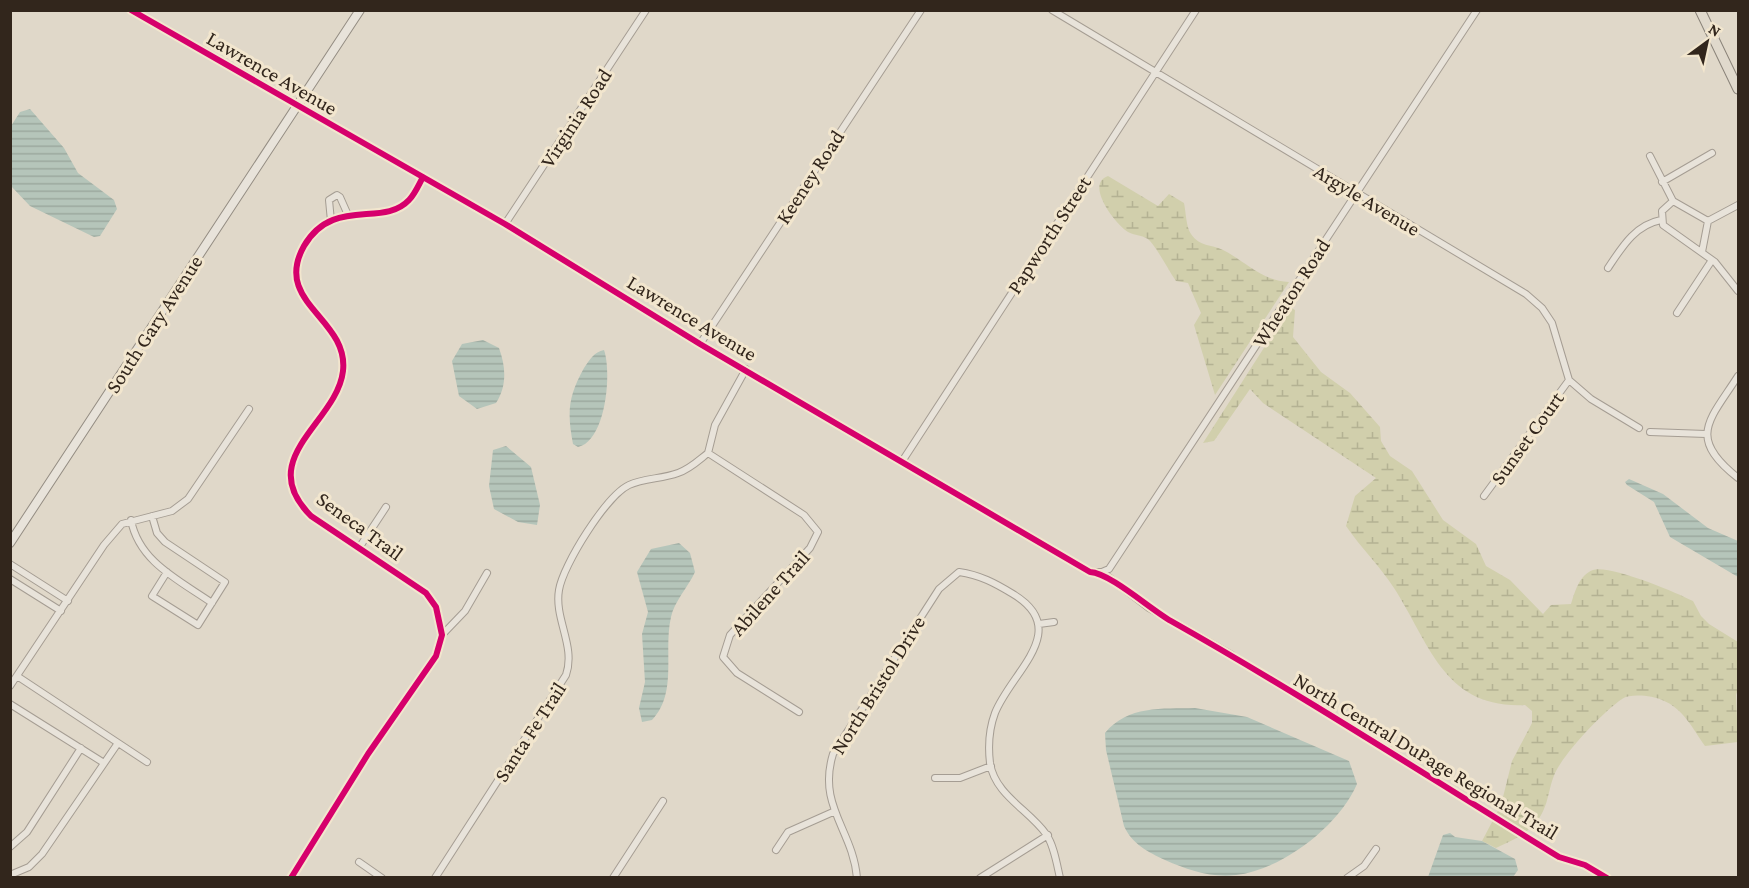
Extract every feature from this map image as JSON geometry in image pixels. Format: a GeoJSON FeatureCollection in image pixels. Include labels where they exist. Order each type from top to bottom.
{"type":"FeatureCollection","features":[{"type":"Feature","properties":{"kind":"main road","name":"South Gary Avenue"},"geometry":{"type":"LineString","coordinates":[[10,543],[360,10]]}},
{"type":"Feature","properties":{"kind":"main road"},"geometry":{"type":"LineString","coordinates":[[1700,10],[1738,89]]}},
{"type":"Feature","properties":{"kind":"street","name":"Lawrence Avenue"},"geometry":{"type":"LineString","coordinates":[[131,10],[505,224],[700,344],[903,460],[1090,572],[1102,572],[1149,608],[1232,655]]}},
{"type":"Feature","properties":{"kind":"street","name":"Virginia Road"},"geometry":{"type":"LineString","coordinates":[[505,224],[646,10]]}},
{"type":"Feature","properties":{"kind":"street","name":"Keeney Road"},"geometry":{"type":"LineString","coordinates":[[700,344],[921,10]]}},
{"type":"Feature","properties":{"kind":"street","name":"Argyle Avenue"},"geometry":{"type":"LineString","coordinates":[[1052,10],[1535,301],[1552,323],[1569,380]]}},
{"type":"Feature","properties":{"kind":"street","name":"Papworth Street"},"geometry":{"type":"LineString","coordinates":[[903,460],[1196,10]]}},
{"type":"Feature","properties":{"kind":"street","name":"Wheaton Road"},"geometry":{"type":"LineString","coordinates":[[1102,572],[1109,569],[1478,10]]}},
{"type":"Feature","properties":{"kind":"street"},"geometry":{"type":"LineString","coordinates":[[1662,182],[1712,153]]}},
{"type":"Feature","properties":{"kind":"street"},"geometry":{"type":"LineString","coordinates":[[1650,156],[1673,201],[1708,221]]}},
{"type":"Feature","properties":{"kind":"street","name":"Seneca Trail"},"geometry":{"type":"LineString","coordinates":[[423,177],[408,201],[394,209],[348,215],[330,220],[315,231],[305,245],[298,262],[297,287],[308,306],[333,330],[344,350],[343,372],[338,387],[296,453],[292,484],[298,500],[312,516],[426,592],[436,607],[442,635]]}},
{"type":"Feature","properties":{"kind":"street"},"geometry":{"type":"LineString","coordinates":[[330,220],[329,200],[337,195],[348,215]]}},
{"type":"Feature","properties":{"kind":"street"},"geometry":{"type":"LineString","coordinates":[[1673,201],[1662,210],[1661,220],[1666,228],[1712,260],[1738,291]]}},
{"type":"Feature","properties":{"kind":"street"},"geometry":{"type":"LineString","coordinates":[[1708,221],[1738,205]]}},
{"type":"Feature","properties":{"kind":"street"},"geometry":{"type":"LineString","coordinates":[[1608,268],[1637,230],[1647,222],[1661,220]]}},
{"type":"Feature","properties":{"kind":"street"},"geometry":{"type":"LineString","coordinates":[[1702,252],[1708,221]]}},
{"type":"Feature","properties":{"kind":"street"},"geometry":{"type":"LineString","coordinates":[[1677,313],[1712,260]]}},
{"type":"Feature","properties":{"kind":"street"},"geometry":{"type":"LineString","coordinates":[[708,453],[716,425],[746,369]]}},
{"type":"Feature","properties":{"kind":"street"},"geometry":{"type":"LineString","coordinates":[[1738,376],[1709,420],[1706,434],[1709,445],[1725,467],[1738,478]]}},
{"type":"Feature","properties":{"kind":"street"},"geometry":{"type":"LineString","coordinates":[[1569,380],[1591,399],[1639,428]]}},
{"type":"Feature","properties":{"kind":"street","name":"Sunset Court"},"geometry":{"type":"LineString","coordinates":[[1484,496],[1569,380]]}},
{"type":"Feature","properties":{"kind":"street"},"geometry":{"type":"LineString","coordinates":[[10,686],[104,545],[122,524],[171,511],[188,499],[249,409]]}},
{"type":"Feature","properties":{"kind":"street"},"geometry":{"type":"LineString","coordinates":[[1650,432],[1706,434]]}},
{"type":"Feature","properties":{"kind":"street","name":"Abilene Trail"},"geometry":{"type":"LineString","coordinates":[[708,453],[804,515],[818,532],[810,548],[730,635],[723,657],[737,673],[800,712]]}},
{"type":"Feature","properties":{"kind":"street","name":"Santa Fe Trail"},"geometry":{"type":"LineString","coordinates":[[435,878],[566,675],[570,657],[558,596],[561,580],[569,564],[610,501],[622,489],[638,482],[677,474],[708,453]]}},
{"type":"Feature","properties":{"kind":"street"},"geometry":{"type":"LineString","coordinates":[[359,548],[386,507]]}},
{"type":"Feature","properties":{"kind":"street"},"geometry":{"type":"LineString","coordinates":[[152,516],[157,533],[165,542],[225,582],[198,625],[152,596],[167,572]]}},
{"type":"Feature","properties":{"kind":"street"},"geometry":{"type":"LineString","coordinates":[[131,520],[134,535],[143,552],[167,572],[212,603]]}},
{"type":"Feature","properties":{"kind":"street"},"geometry":{"type":"LineString","coordinates":[[10,564],[68,601]]}},
{"type":"Feature","properties":{"kind":"street","name":"North Bristol Drive"},"geometry":{"type":"LineString","coordinates":[[857,878],[854,855],[833,812],[828,772],[841,739],[939,589],[959,572],[986,578],[1025,602],[1034,611],[1039,624]]}},
{"type":"Feature","properties":{"kind":"street"},"geometry":{"type":"LineString","coordinates":[[291,878],[362,763],[436,656],[442,635],[465,611],[487,573]]}},
{"type":"Feature","properties":{"kind":"street"},"geometry":{"type":"LineString","coordinates":[[10,579],[61,611]]}},
{"type":"Feature","properties":{"kind":"street"},"geometry":{"type":"LineString","coordinates":[[1054,622],[1039,624],[1039,638],[1035,648],[1001,700],[992,722],[991,766],[1008,796],[1048,835],[1060,878]]}},
{"type":"Feature","properties":{"kind":"street"},"geometry":{"type":"LineString","coordinates":[[17,676],[147,762]]}},
{"type":"Feature","properties":{"kind":"street"},"geometry":{"type":"LineString","coordinates":[[10,704],[104,763]]}},
{"type":"Feature","properties":{"kind":"street"},"geometry":{"type":"LineString","coordinates":[[10,875],[29,867],[42,854],[118,743]]}},
{"type":"Feature","properties":{"kind":"street"},"geometry":{"type":"LineString","coordinates":[[10,847],[27,832],[81,748]]}},
{"type":"Feature","properties":{"kind":"street"},"geometry":{"type":"LineString","coordinates":[[935,778],[960,778],[991,766]]}},
{"type":"Feature","properties":{"kind":"street"},"geometry":{"type":"LineString","coordinates":[[613,878],[663,801]]}},
{"type":"Feature","properties":{"kind":"street"},"geometry":{"type":"LineString","coordinates":[[776,850],[788,832],[833,812]]}},
{"type":"Feature","properties":{"kind":"street"},"geometry":{"type":"LineString","coordinates":[[980,878],[1002,867],[1048,835]]}},
{"type":"Feature","properties":{"kind":"street"},"geometry":{"type":"LineString","coordinates":[[1347,878],[1369,860],[1376,849]]}},
{"type":"Feature","properties":{"kind":"street"},"geometry":{"type":"LineString","coordinates":[[359,862],[382,878]]}},
{"type":"Feature","properties":{"kind":"green space"},"geometry":{"type":"Polygon","coordinates":[[[1108,176],[1158,206],[1169,194],[1184,203],[1189,231],[1198,241],[1231,254],[1270,278],[1289,282],[1215,395],[1194,325],[1201,313],[1188,283],[1176,281],[1150,241],[1128,232],[1110,213],[1104,204],[1099,187],[1101,180],[1108,176]]]}},
{"type":"Feature","properties":{"kind":"green space"},"geometry":{"type":"Polygon","coordinates":[[[1290,307],[1295,310],[1293,337],[1321,372],[1350,393],[1380,427],[1381,441],[1390,456],[1412,471],[1443,520],[1476,544],[1486,566],[1510,580],[1543,614],[1551,605],[1571,604],[1578,584],[1584,576],[1588,572],[1601,569],[1642,580],[1693,601],[1701,616],[1709,624],[1738,642],[1736,695],[1738,742],[1705,746],[1676,708],[1648,696],[1626,697],[1595,723],[1567,754],[1555,773],[1544,810],[1528,830],[1496,848],[1482,841],[1501,805],[1512,761],[1532,723],[1532,711],[1525,705],[1498,703],[1475,696],[1457,685],[1430,651],[1389,580],[1346,526],[1355,496],[1376,478],[1263,403],[1250,389],[1214,441],[1203,443],[1290,307]]]}},
{"type":"Feature","properties":{"kind":"shaded area"},"geometry":{"type":"Polygon","coordinates":[[[30,109],[64,148],[78,173],[114,200],[117,209],[100,236],[94,237],[30,206],[11,186],[11,126],[20,112],[30,109]]]}},
{"type":"Feature","properties":{"kind":"shaded area"},"geometry":{"type":"Polygon","coordinates":[[[483,340],[499,348],[503,362],[504,383],[496,403],[477,409],[459,396],[452,361],[462,344],[483,340]]]}},
{"type":"Feature","properties":{"kind":"shaded area"},"geometry":{"type":"Polygon","coordinates":[[[604,350],[607,389],[601,419],[587,442],[578,447],[573,444],[571,433],[572,396],[588,362],[595,354],[604,350]]]}},
{"type":"Feature","properties":{"kind":"shaded area"},"geometry":{"type":"Polygon","coordinates":[[[506,446],[531,467],[540,505],[537,525],[518,522],[494,509],[489,486],[493,450],[506,446]]]}},
{"type":"Feature","properties":{"kind":"shaded area"},"geometry":{"type":"Polygon","coordinates":[[[1629,479],[1663,494],[1708,528],[1738,541],[1738,577],[1670,537],[1654,502],[1627,485],[1625,482],[1629,479]]]}},
{"type":"Feature","properties":{"kind":"shaded area"},"geometry":{"type":"Polygon","coordinates":[[[679,543],[690,553],[695,572],[671,617],[665,697],[652,720],[642,722],[639,708],[645,682],[642,634],[648,612],[637,572],[651,549],[679,543]]]}},
{"type":"Feature","properties":{"kind":"shaded area"},"geometry":{"type":"Polygon","coordinates":[[[1195,708],[1247,717],[1349,761],[1357,784],[1349,800],[1323,830],[1307,843],[1272,865],[1254,871],[1227,876],[1209,874],[1165,860],[1147,850],[1131,838],[1124,826],[1106,750],[1105,733],[1124,717],[1135,713],[1158,709],[1195,708]]]}},
{"type":"Feature","properties":{"kind":"shaded area"},"geometry":{"type":"Polygon","coordinates":[[[1450,833],[1455,837],[1482,841],[1515,859],[1518,870],[1513,877],[1428,877],[1443,835],[1450,833]]]}},
{"type":"Feature","properties":{"kind":"cycle path","name":"North Central DuPage Regional Trail"},"geometry":{"type":"LineString","coordinates":[[131,10],[505,224],[700,344],[1090,572],[1108,578],[1171,621],[1317,707],[1559,857],[1585,865],[1607,878]]}},
{"type":"Feature","properties":{"kind":"cycle path"},"geometry":{"type":"LineString","coordinates":[[291,878],[368,754],[436,656],[442,635],[436,607],[426,593],[311,516],[295,495],[291,476],[294,458],[338,390],[343,371],[342,353],[335,337],[304,297],[297,282],[297,266],[304,246],[316,231],[329,222],[343,217],[386,212],[398,208],[411,198],[423,177]]}}]}
